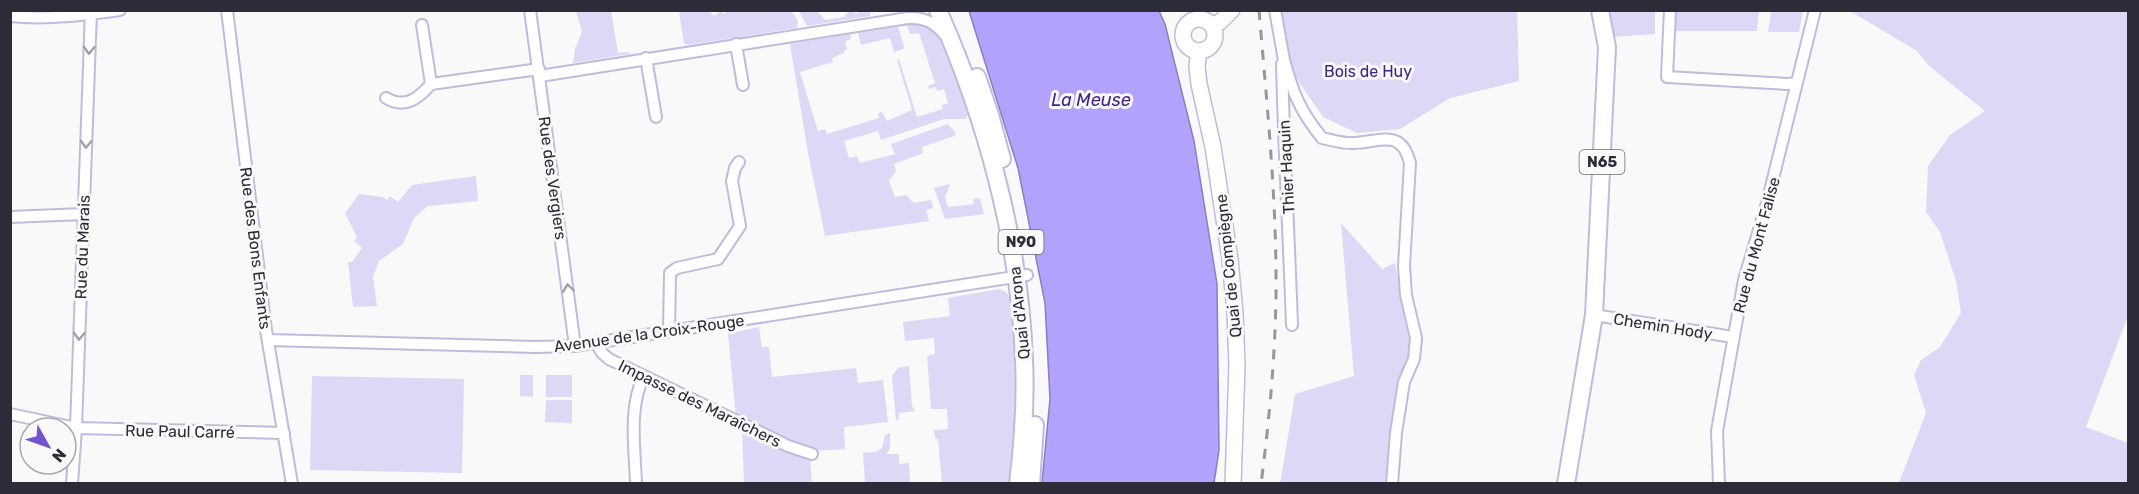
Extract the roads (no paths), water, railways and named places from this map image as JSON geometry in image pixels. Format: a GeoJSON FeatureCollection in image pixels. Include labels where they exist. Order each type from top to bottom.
{"type":"FeatureCollection","features":[{"type":"Feature","properties":{"kind":"main road","name":"Quai d'Arona"},"geometry":{"type":"LineString","coordinates":[[938,10],[979,118],[1022,276],[1033,329],[1036,416],[1031,483]]}},
{"type":"Feature","properties":{"kind":"main road","name":"Quai d'Arona"},"geometry":{"type":"LineString","coordinates":[[949,10],[990,115],[1013,203],[1022,276],[1024,360],[1024,422],[1018,483]]}},
{"type":"Feature","properties":{"kind":"main road"},"geometry":{"type":"LineString","coordinates":[[1212,25],[1215,39],[1206,49],[1199,51],[1186,44],[1183,37],[1184,17],[1200,19],[1212,25],[1220,22],[1233,10]]}},
{"type":"Feature","properties":{"kind":"main road","name":"N65"},"geometry":{"type":"LineString","coordinates":[[1566,483],[1594,315],[1607,47],[1600,10]]}},
{"type":"Feature","properties":{"kind":"main road","name":"Quai de Compiègne"},"geometry":{"type":"LineString","coordinates":[[1199,51],[1197,66],[1199,84],[1216,169],[1230,259],[1235,313],[1237,365],[1233,483]]}},
{"type":"Feature","properties":{"kind":"street"},"geometry":{"type":"LineString","coordinates":[[10,16],[27,18],[120,10]]}},
{"type":"Feature","properties":{"kind":"street","name":"Rue des Bons Enfants"},"geometry":{"type":"LineString","coordinates":[[227,10],[268,340],[292,483]]}},
{"type":"Feature","properties":{"kind":"street","name":"Rue des Vergiers"},"geometry":{"type":"LineString","coordinates":[[530,10],[575,346]]}},
{"type":"Feature","properties":{"kind":"street","name":"Thier Haquin"},"geometry":{"type":"LineString","coordinates":[[1275,10],[1284,60],[1282,83],[1290,232],[1292,325]]}},
{"type":"Feature","properties":{"kind":"street"},"geometry":{"type":"LineString","coordinates":[[1670,10],[1667,77],[1797,83]]}},
{"type":"Feature","properties":{"kind":"street","name":"Rue du Mont Falise"},"geometry":{"type":"LineString","coordinates":[[1719,483],[1717,431],[1744,280],[1767,203],[1815,10]]}},
{"type":"Feature","properties":{"kind":"street","name":"Rue du Marais"},"geometry":{"type":"LineString","coordinates":[[76,416],[91,12]]}},
{"type":"Feature","properties":{"kind":"street"},"geometry":{"type":"LineString","coordinates":[[386,98],[395,103],[414,100],[421,96],[431,84],[646,58],[918,17],[939,27],[953,45]]}},
{"type":"Feature","properties":{"kind":"street"},"geometry":{"type":"LineString","coordinates":[[422,25],[431,84]]}},
{"type":"Feature","properties":{"kind":"street"},"geometry":{"type":"LineString","coordinates":[[736,45],[743,85]]}},
{"type":"Feature","properties":{"kind":"street"},"geometry":{"type":"LineString","coordinates":[[646,58],[656,117]]}},
{"type":"Feature","properties":{"kind":"street"},"geometry":{"type":"LineString","coordinates":[[1284,60],[1293,92],[1305,116],[1322,138],[1353,144],[1376,139],[1394,140],[1407,150],[1410,163],[1404,266],[1406,295],[1416,338],[1414,359],[1404,382],[1396,434],[1392,483]]}},
{"type":"Feature","properties":{"kind":"street"},"geometry":{"type":"LineString","coordinates":[[669,331],[670,273],[677,268],[718,260],[739,230],[740,222],[732,181],[739,162]]}},
{"type":"Feature","properties":{"kind":"street"},"geometry":{"type":"LineString","coordinates":[[10,217],[83,214]]}},
{"type":"Feature","properties":{"kind":"street","name":"Avenue de la Croix-Rouge"},"geometry":{"type":"LineString","coordinates":[[268,340],[499,347],[575,346],[1022,276]]}},
{"type":"Feature","properties":{"kind":"street","name":"Chemin Hody"},"geometry":{"type":"LineString","coordinates":[[1594,315],[1733,337]]}},
{"type":"Feature","properties":{"kind":"street","name":"Impasse des Maraîchers"},"geometry":{"type":"LineString","coordinates":[[596,343],[609,359],[788,446],[812,454]]}},
{"type":"Feature","properties":{"kind":"street"},"geometry":{"type":"LineString","coordinates":[[636,483],[635,415],[638,388],[644,376]]}},
{"type":"Feature","properties":{"kind":"street","name":"Rue Paul Carré"},"geometry":{"type":"LineString","coordinates":[[78,428],[284,433]]}},
{"type":"Feature","properties":{"kind":"water","name":"La Meuse"},"geometry":{"type":"Polygon","coordinates":[[[969,11],[1159,11],[1165,24],[1194,141],[1217,284],[1219,450],[1214,483],[1042,483],[1050,399],[1045,303],[1018,168],[969,11]]]}},
{"type":"Feature","properties":{"kind":"railway"},"geometry":{"type":"LineString","coordinates":[[1259,10],[1271,154],[1276,261],[1273,368],[1261,484]]}},
{"type":"Feature","properties":{"kind":"park label","name":"Bois de Huy"},"geometry":{"type":"Point","coordinates":[1368,71]}}]}
